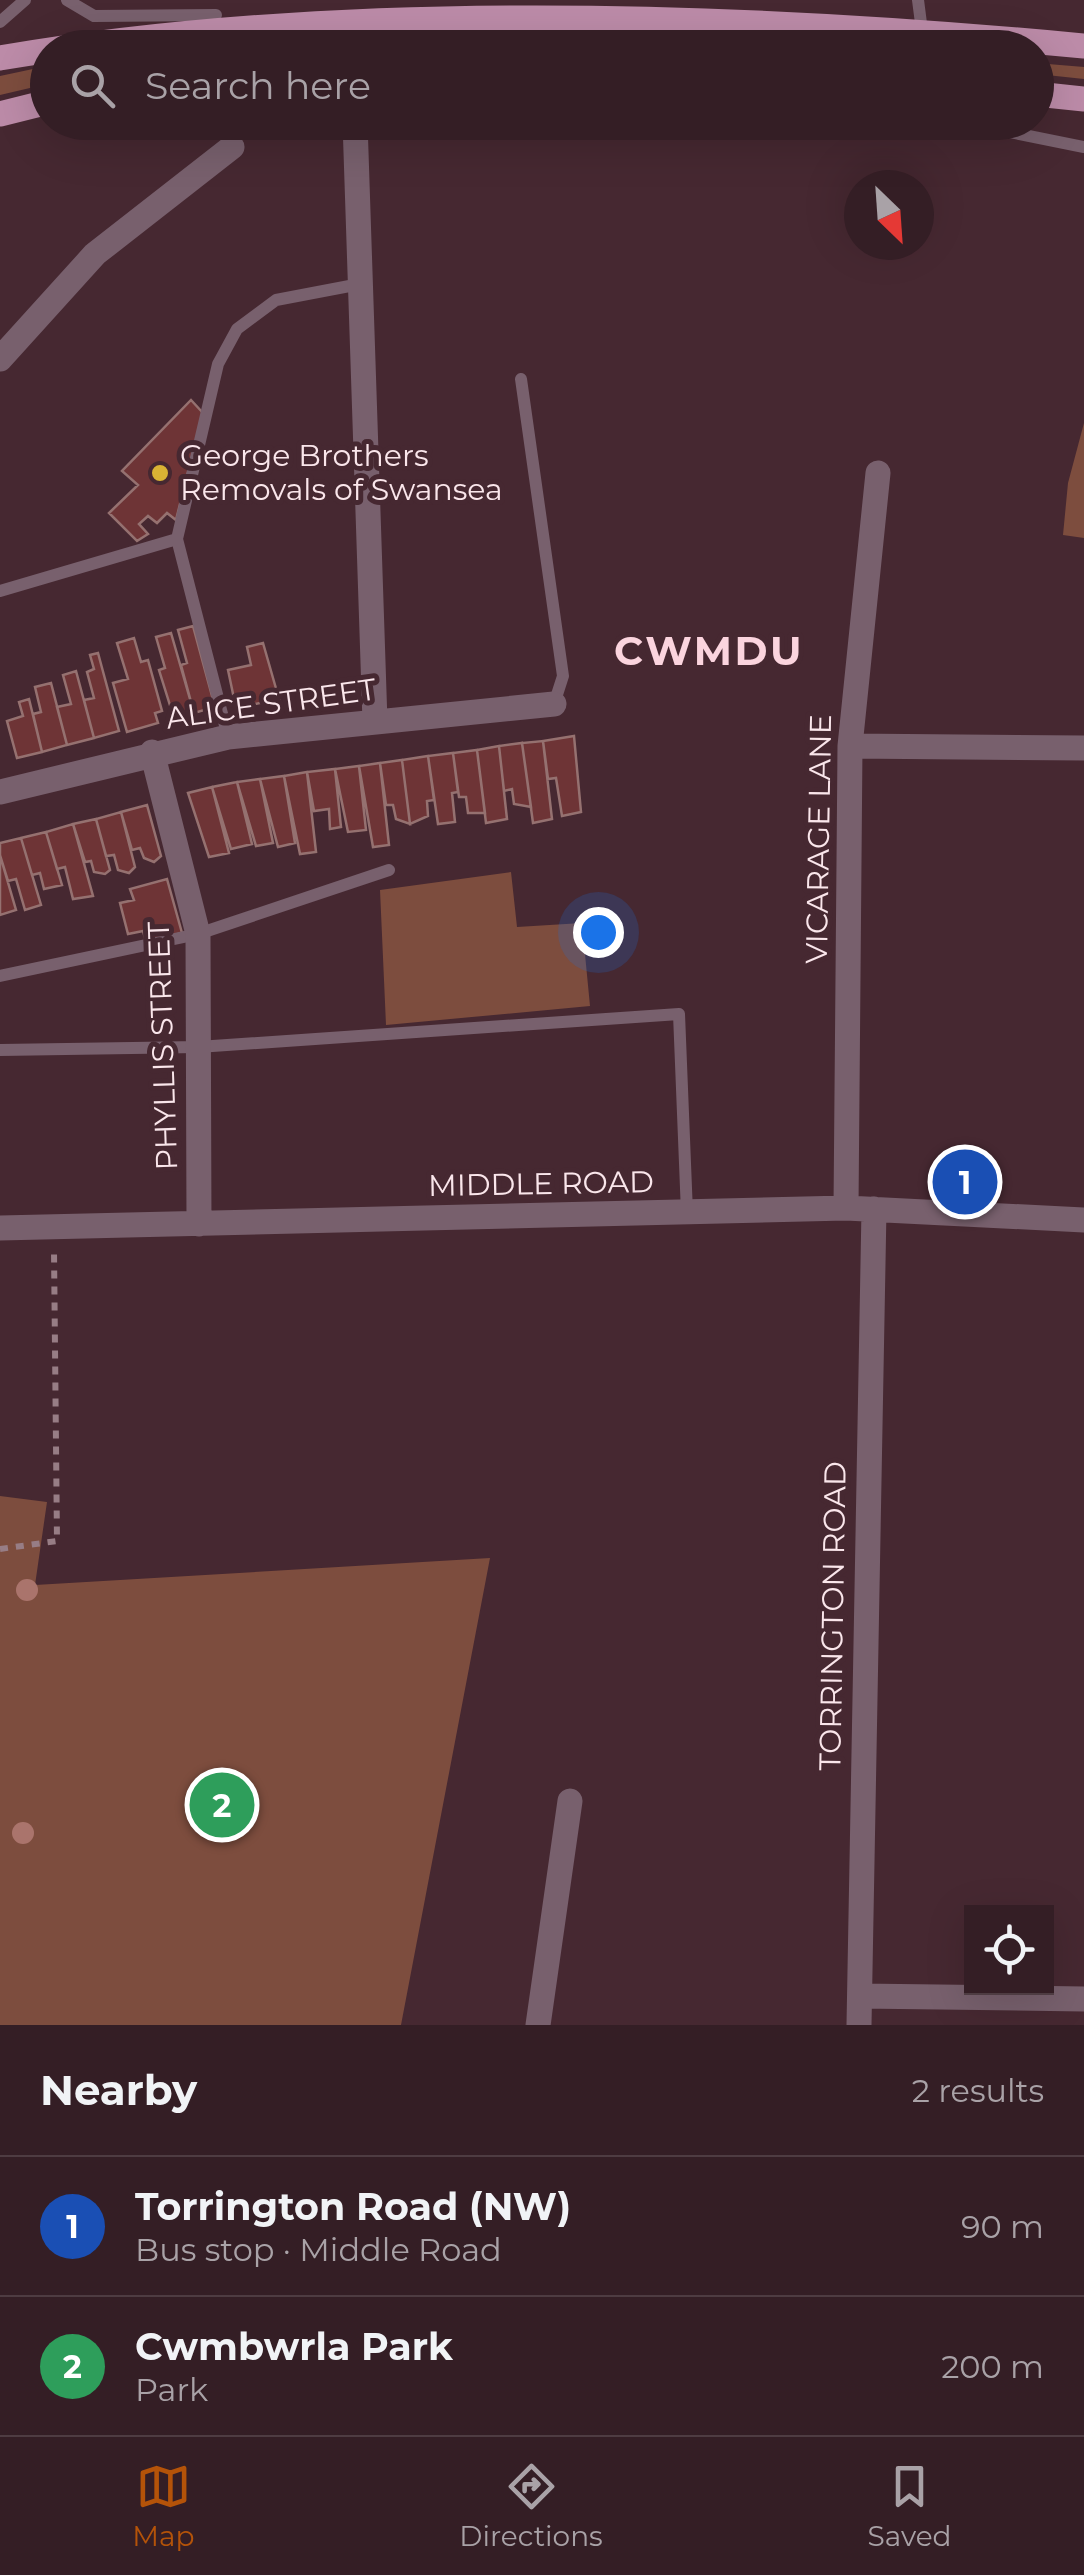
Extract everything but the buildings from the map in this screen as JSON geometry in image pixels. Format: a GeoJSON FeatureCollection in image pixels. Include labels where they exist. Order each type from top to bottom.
{"type":"FeatureCollection","features":[{"type":"Feature","properties":{"kind":"main road"},"geometry":{"type":"LineString","coordinates":[[121,30],[216,15],[355,3],[496,1],[908,30]]}},
{"type":"Feature","properties":{"kind":"main road"},"geometry":{"type":"LineString","coordinates":[[1054,43],[1084,46]]}},
{"type":"Feature","properties":{"kind":"main road"},"geometry":{"type":"LineString","coordinates":[[0,58],[30,51]]}},
{"type":"Feature","properties":{"kind":"main road"},"geometry":{"type":"LineString","coordinates":[[1054,96],[1084,99]]}},
{"type":"Feature","properties":{"kind":"main road"},"geometry":{"type":"LineString","coordinates":[[0,114],[30,106]]}},
{"type":"Feature","properties":{"kind":"street"},"geometry":{"type":"LineString","coordinates":[[355,140],[375,722]]}},
{"type":"Feature","properties":{"kind":"street"},"geometry":{"type":"LineString","coordinates":[[0,359],[95,254],[232,147]]}},
{"type":"Feature","properties":{"kind":"street","name":"VICARAGE LANE"},"geometry":{"type":"LineString","coordinates":[[846,1208],[850,746],[878,473]]}},
{"type":"Feature","properties":{"kind":"street","name":"ALICE STREET"},"geometry":{"type":"LineString","coordinates":[[0,792],[152,752],[228,738],[554,704]]}},
{"type":"Feature","properties":{"kind":"street"},"geometry":{"type":"LineString","coordinates":[[850,746],[1084,748]]}},
{"type":"Feature","properties":{"kind":"street","name":"PHYLLIS STREET"},"geometry":{"type":"LineString","coordinates":[[152,752],[198,934],[199,1224]]}},
{"type":"Feature","properties":{"kind":"street","name":"MIDDLE ROAD"},"geometry":{"type":"LineString","coordinates":[[0,1228],[846,1208],[1084,1220]]}},
{"type":"Feature","properties":{"kind":"street","name":"TORRINGTON ROAD"},"geometry":{"type":"LineString","coordinates":[[859,2025],[874,1209]]}},
{"type":"Feature","properties":{"kind":"street"},"geometry":{"type":"LineString","coordinates":[[538,2025],[570,1801]]}},
{"type":"Feature","properties":{"kind":"street"},"geometry":{"type":"LineString","coordinates":[[860,1996],[1084,1999]]}},
{"type":"Feature","properties":{"kind":"lane"},"geometry":{"type":"LineString","coordinates":[[0,22],[25,0]]}},
{"type":"Feature","properties":{"kind":"lane"},"geometry":{"type":"LineString","coordinates":[[67,0],[94,16],[216,15]]}},
{"type":"Feature","properties":{"kind":"lane"},"geometry":{"type":"LineString","coordinates":[[918,0],[922,30]]}},
{"type":"Feature","properties":{"kind":"lane"},"geometry":{"type":"LineString","coordinates":[[1053,140],[1084,146]]}},
{"type":"Feature","properties":{"kind":"lane"},"geometry":{"type":"LineString","coordinates":[[228,738],[178,539],[224,346],[237,330],[276,300],[360,284]]}},
{"type":"Feature","properties":{"kind":"lane"},"geometry":{"type":"LineString","coordinates":[[521,379],[563,676],[554,704]]}},
{"type":"Feature","properties":{"kind":"lane"},"geometry":{"type":"LineString","coordinates":[[0,591],[178,539]]}},
{"type":"Feature","properties":{"kind":"lane"},"geometry":{"type":"LineString","coordinates":[[0,976],[198,934],[389,870]]}},
{"type":"Feature","properties":{"kind":"lane"},"geometry":{"type":"LineString","coordinates":[[0,1050],[198,1047],[679,1014],[687,1213]]}},
{"type":"Feature","properties":{"kind":"path"},"geometry":{"type":"LineString","coordinates":[[0,1549],[52,1545],[57,1540],[55,1226]]}},
{"type":"Feature","properties":{"kind":"shaded area"},"geometry":{"type":"Polygon","coordinates":[[[559,24],[646,30],[558,30],[559,24]]]}},
{"type":"Feature","properties":{"kind":"shaded area"},"geometry":{"type":"Polygon","coordinates":[[[1054,64],[1084,67],[1084,79],[1054,76],[1054,64]]]}},
{"type":"Feature","properties":{"kind":"shaded area"},"geometry":{"type":"Polygon","coordinates":[[[30,70],[30,88],[0,95],[0,76],[30,70]]]}},
{"type":"Feature","properties":{"kind":"shaded area"},"geometry":{"type":"Polygon","coordinates":[[[1084,423],[1084,538],[1063,535],[1068,483],[1084,423]]]}},
{"type":"Feature","properties":{"kind":"shaded area"},"geometry":{"type":"Polygon","coordinates":[[[511,872],[517,927],[582,923],[590,1006],[386,1025],[380,890],[511,872]]]}},
{"type":"Feature","properties":{"kind":"shaded area"},"geometry":{"type":"Polygon","coordinates":[[[0,1496],[47,1502],[35,1585],[490,1558],[401,2025],[0,2025],[0,1496]]]}},
{"type":"Feature","properties":{"kind":"place","name":"George Brothers Removals of Swansea"},"geometry":{"type":"Point","coordinates":[160,473]}},
{"type":"Feature","properties":{"kind":"place","name":"Torrington Road (NW)"},"geometry":{"type":"Point","coordinates":[965,1182]}},
{"type":"Feature","properties":{"kind":"place","name":"Cwmbwrla Park"},"geometry":{"type":"Point","coordinates":[222,1805]}},
{"type":"Feature","properties":{"kind":"district","name":"CWMDU"},"geometry":{"type":"Point","coordinates":[709,651]}}]}
